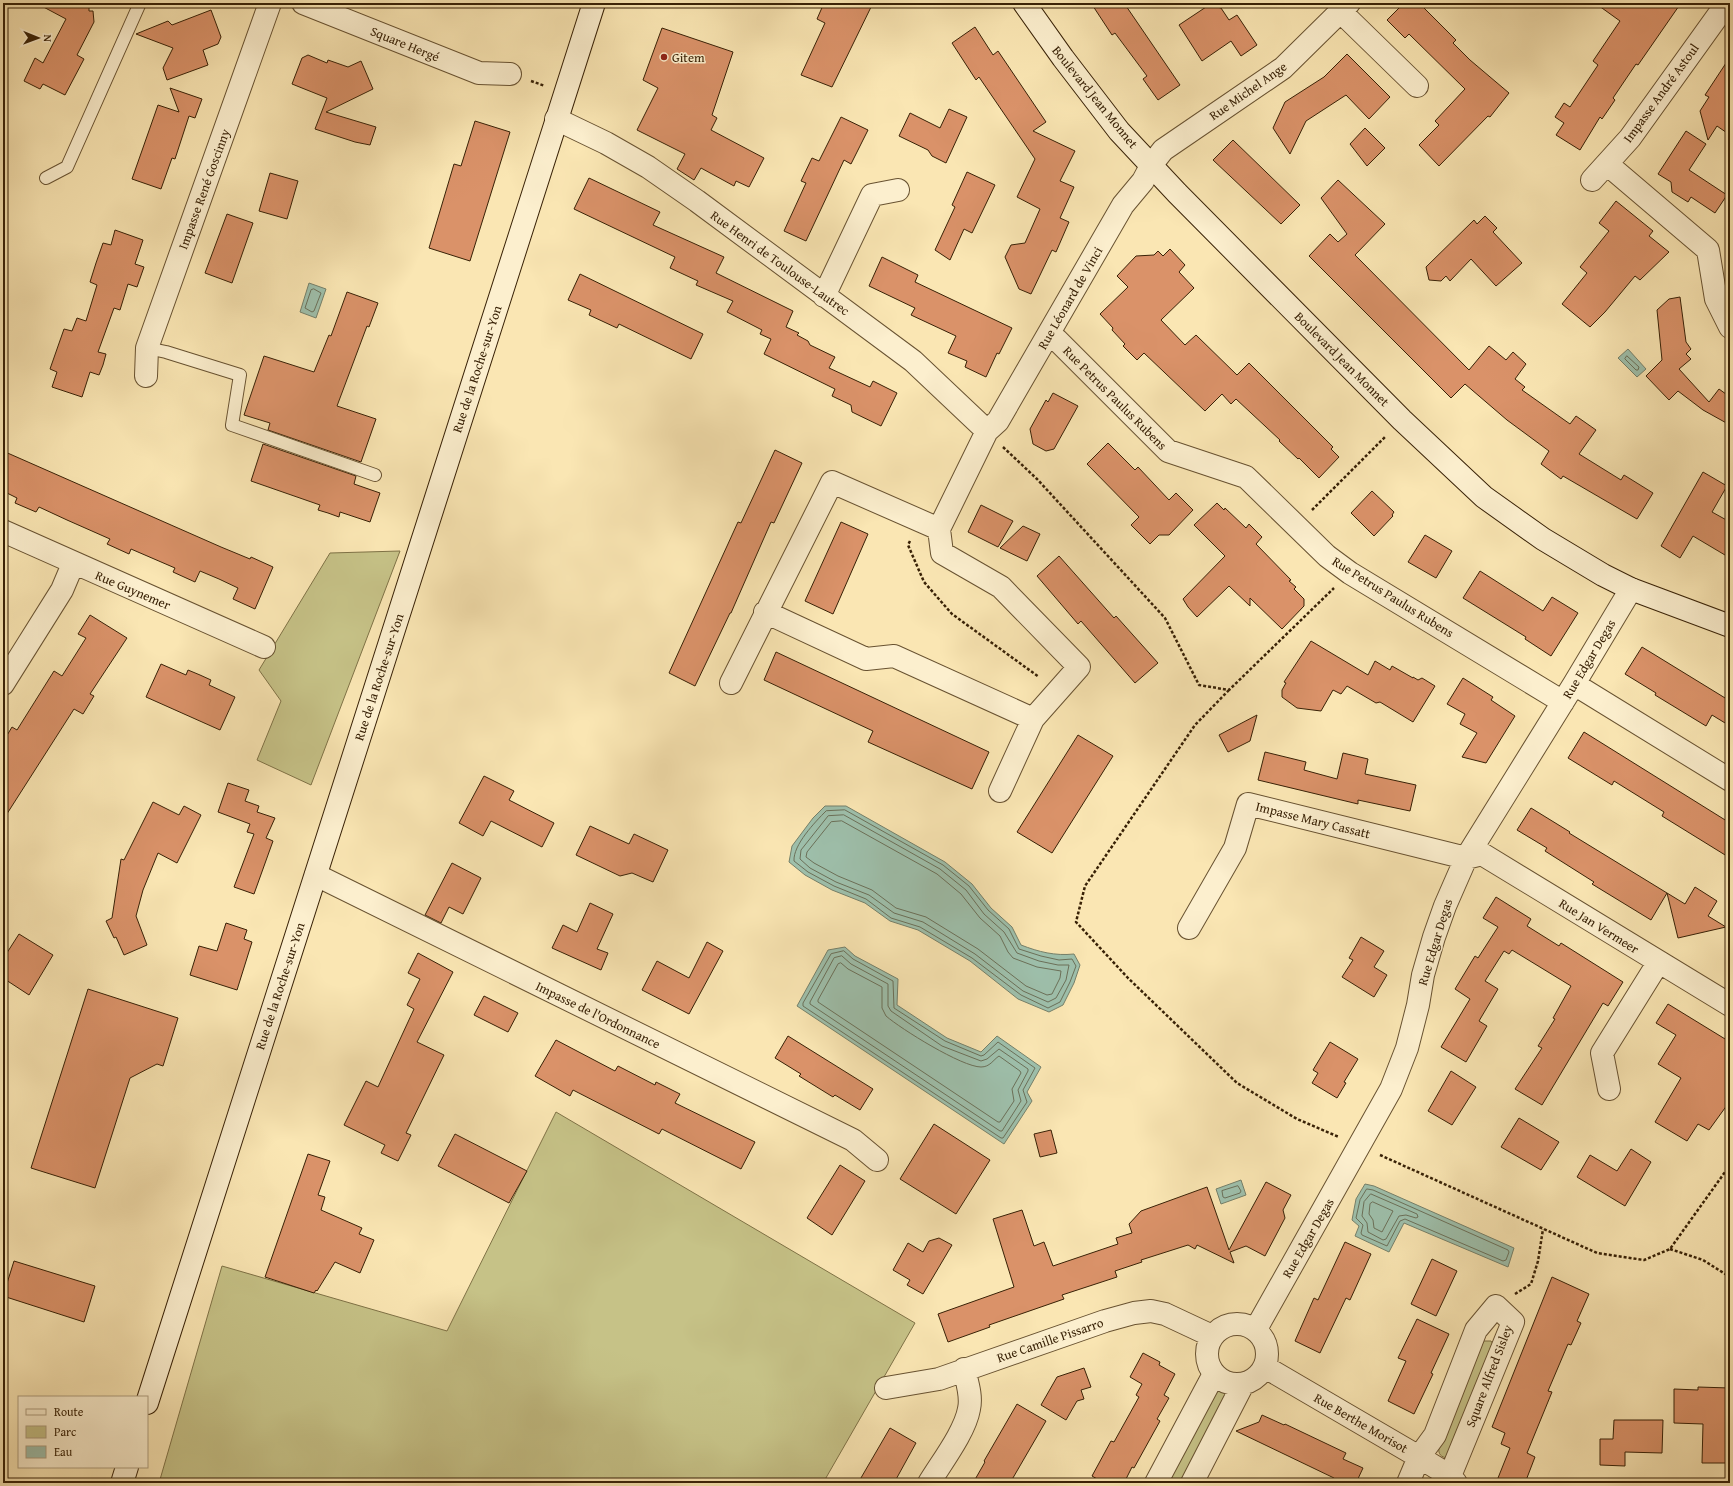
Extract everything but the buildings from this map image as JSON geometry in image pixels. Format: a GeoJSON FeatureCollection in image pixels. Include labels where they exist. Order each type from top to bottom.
{"type":"FeatureCollection","features":[{"type":"Feature","properties":{"kind":"street","name":"Impasse René Goscinny"},"geometry":{"type":"LineString","coordinates":[[146,376],[147,348],[270,3]]}},
{"type":"Feature","properties":{"kind":"street","name":"Square Hergé"},"geometry":{"type":"LineString","coordinates":[[303,3],[479,73],[510,74]]}},
{"type":"Feature","properties":{"kind":"street","name":"Rue de la Roche-sur-Yon"},"geometry":{"type":"LineString","coordinates":[[148,1400],[594,3]]}},
{"type":"Feature","properties":{"kind":"street","name":"Boulevard Jean Monnet"},"geometry":{"type":"LineString","coordinates":[[1024,3],[1063,58],[1119,131],[1152,164],[1177,193],[1402,420],[1490,501],[1543,540],[1603,575],[1631,589],[1730,626]]}},
{"type":"Feature","properties":{"kind":"street","name":"Impasse André Astoul"},"geometry":{"type":"LineString","coordinates":[[1592,180],[1630,138],[1727,3]]}},
{"type":"Feature","properties":{"kind":"street","name":"Rue Michel Ange"},"geometry":{"type":"LineString","coordinates":[[1152,164],[1163,150],[1283,68],[1345,7],[1417,86]]}},
{"type":"Feature","properties":{"kind":"street","name":"Rue Henri de Toulouse-Lautrec"},"geometry":{"type":"LineString","coordinates":[[556,119],[606,143],[648,167],[913,361],[987,432]]}},
{"type":"Feature","properties":{"kind":"street","name":"Rue Léonard de Vinci"},"geometry":{"type":"LineString","coordinates":[[939,529],[987,432],[998,421],[1123,205],[1143,181],[1152,164]]}},
{"type":"Feature","properties":{"kind":"street"},"geometry":{"type":"LineString","coordinates":[[1607,164],[1708,250],[1716,299],[1730,327]]}},
{"type":"Feature","properties":{"kind":"street"},"geometry":{"type":"LineString","coordinates":[[824,296],[872,195],[898,190]]}},
{"type":"Feature","properties":{"kind":"street","name":"Rue Petrus Paulus Rubens"},"geometry":{"type":"LineString","coordinates":[[1049,335],[1057,340],[1168,451],[1246,477],[1327,556],[1350,573],[1730,780]]}},
{"type":"Feature","properties":{"kind":"street"},"geometry":{"type":"LineString","coordinates":[[731,683],[765,612],[832,482],[939,529],[942,553],[1000,587],[1079,667],[1033,719],[1000,792]]}},
{"type":"Feature","properties":{"kind":"street","name":"Rue Guynemer"},"geometry":{"type":"LineString","coordinates":[[3,532],[264,647]]}},
{"type":"Feature","properties":{"kind":"street"},"geometry":{"type":"LineString","coordinates":[[3,684],[62,590],[74,564]]}},
{"type":"Feature","properties":{"kind":"street","name":"Rue Edgar Degas"},"geometry":{"type":"LineString","coordinates":[[1256,1329],[1391,1089],[1407,1048],[1418,1005],[1423,975],[1432,943],[1445,906],[1466,858],[1569,693],[1631,589]]}},
{"type":"Feature","properties":{"kind":"street"},"geometry":{"type":"LineString","coordinates":[[765,612],[866,659],[894,656],[1033,719]]}},
{"type":"Feature","properties":{"kind":"street","name":"Impasse Mary Cassatt"},"geometry":{"type":"LineString","coordinates":[[1189,928],[1234,848],[1248,804],[1466,858]]}},
{"type":"Feature","properties":{"kind":"street","name":"Rue Jan Vermeer"},"geometry":{"type":"LineString","coordinates":[[1466,858],[1482,854],[1730,1006]]}},
{"type":"Feature","properties":{"kind":"street","name":"Impasse de l'Ordonnance"},"geometry":{"type":"LineString","coordinates":[[316,875],[853,1140],[876,1160]]}},
{"type":"Feature","properties":{"kind":"street"},"geometry":{"type":"LineString","coordinates":[[1609,1089],[1602,1053],[1658,962]]}},
{"type":"Feature","properties":{"kind":"street","name":"Square Alfred Sisley"},"geometry":{"type":"LineString","coordinates":[[1408,1483],[1419,1457],[1435,1436],[1476,1330],[1496,1306],[1513,1322],[1450,1481]]}},
{"type":"Feature","properties":{"kind":"street","name":"Rue Camille Pissarro"},"geometry":{"type":"LineString","coordinates":[[886,1388],[939,1379],[964,1369],[1134,1313],[1151,1311],[1165,1314],[1212,1336]]}},
{"type":"Feature","properties":{"kind":"street"},"geometry":{"type":"LineString","coordinates":[[1228,1324],[1247,1324],[1256,1329],[1267,1345],[1268,1354],[1265,1367],[1261,1374],[1253,1381],[1243,1384],[1232,1384],[1222,1381],[1214,1374],[1209,1365],[1207,1354],[1208,1344],[1212,1336],[1219,1329],[1228,1324]]}},
{"type":"Feature","properties":{"kind":"street","name":"Rue Berthe Morisot"},"geometry":{"type":"LineString","coordinates":[[1265,1367],[1419,1457],[1450,1481]]}},
{"type":"Feature","properties":{"kind":"street"},"geometry":{"type":"LineString","coordinates":[[929,1483],[965,1424],[970,1408],[969,1393],[964,1369]]}},
{"type":"Feature","properties":{"kind":"street"},"geometry":{"type":"LineString","coordinates":[[1156,1483],[1214,1374]]}},
{"type":"Feature","properties":{"kind":"street"},"geometry":{"type":"LineString","coordinates":[[1192,1483],[1243,1384]]}},
{"type":"Feature","properties":{"kind":"street"},"geometry":{"type":"LineString","coordinates":[[122,1483],[127,1468]]}},
{"type":"Feature","properties":{"kind":"lane"},"geometry":{"type":"LineString","coordinates":[[46,178],[67,167],[140,3]]}},
{"type":"Feature","properties":{"kind":"lane"},"geometry":{"type":"LineString","coordinates":[[147,348],[166,352],[240,375],[232,425],[375,475]]}},
{"type":"Feature","properties":{"kind":"path"},"geometry":{"type":"LineString","coordinates":[[510,74],[566,92]]}},
{"type":"Feature","properties":{"kind":"path"},"geometry":{"type":"LineString","coordinates":[[1296,526],[1402,420]]}},
{"type":"Feature","properties":{"kind":"path"},"geometry":{"type":"LineString","coordinates":[[987,432],[1037,479],[1165,618],[1200,685],[1229,690]]}},
{"type":"Feature","properties":{"kind":"path"},"geometry":{"type":"LineString","coordinates":[[920,521],[908,545],[924,582],[952,614],[1034,673],[1057,692]]}},
{"type":"Feature","properties":{"kind":"path"},"geometry":{"type":"LineString","coordinates":[[1350,573],[1195,725],[1085,886],[1076,922],[1128,978],[1237,1083],[1297,1119],[1597,1253],[1644,1260],[1670,1249],[1730,1165]]}},
{"type":"Feature","properties":{"kind":"path"},"geometry":{"type":"LineString","coordinates":[[1496,1306],[1531,1284],[1538,1261],[1542,1229]]}},
{"type":"Feature","properties":{"kind":"path"},"geometry":{"type":"LineString","coordinates":[[1670,1249],[1703,1260],[1730,1277]]}},
{"type":"Feature","properties":{"kind":"green space"},"geometry":{"type":"Polygon","coordinates":[[[400,551],[311,785],[257,760],[281,701],[259,670],[330,553],[400,551]]]}},
{"type":"Feature","properties":{"kind":"green space"},"geometry":{"type":"Polygon","coordinates":[[[556,1112],[915,1323],[823,1483],[159,1483],[222,1266],[447,1331],[556,1112]]]}},
{"type":"Feature","properties":{"kind":"green space"},"geometry":{"type":"Polygon","coordinates":[[[1483,1341],[1491,1341],[1493,1344],[1447,1458],[1445,1458],[1440,1454],[1439,1448],[1483,1341]]]}},
{"type":"Feature","properties":{"kind":"green space"},"geometry":{"type":"Polygon","coordinates":[[[1215,1390],[1224,1392],[1225,1397],[1183,1483],[1166,1483],[1215,1390]]]}},
{"type":"Feature","properties":{"kind":"water"},"geometry":{"type":"Polygon","coordinates":[[[309,283],[326,289],[316,318],[300,312],[309,283]]]}},
{"type":"Feature","properties":{"kind":"water"},"geometry":{"type":"Polygon","coordinates":[[[1628,349],[1646,369],[1637,377],[1618,358],[1628,349]]]}},
{"type":"Feature","properties":{"kind":"water"},"geometry":{"type":"Polygon","coordinates":[[[825,806],[846,806],[945,862],[972,884],[991,908],[1012,927],[1021,945],[1047,953],[1074,954],[1080,965],[1074,983],[1063,1005],[1049,1012],[1018,999],[970,961],[918,930],[890,921],[865,903],[832,890],[805,875],[789,862],[792,846],[813,818],[825,806]]]}},
{"type":"Feature","properties":{"kind":"water"},"geometry":{"type":"Polygon","coordinates":[[[845,947],[855,956],[898,979],[897,1005],[947,1038],[981,1052],[997,1036],[1041,1067],[1027,1092],[1032,1101],[1004,1144],[797,1006],[828,950],[845,947]]]}},
{"type":"Feature","properties":{"kind":"water"},"geometry":{"type":"Polygon","coordinates":[[[1241,1180],[1246,1195],[1221,1204],[1216,1189],[1241,1180]]]}},
{"type":"Feature","properties":{"kind":"water"},"geometry":{"type":"Polygon","coordinates":[[[1365,1184],[1374,1186],[1514,1248],[1508,1267],[1404,1223],[1389,1252],[1355,1236],[1359,1226],[1352,1220],[1356,1199],[1365,1184]]]}},
{"type":"Feature","properties":{"kind":"place","name":"Gitem"},"geometry":{"type":"Point","coordinates":[664,57]}}]}
